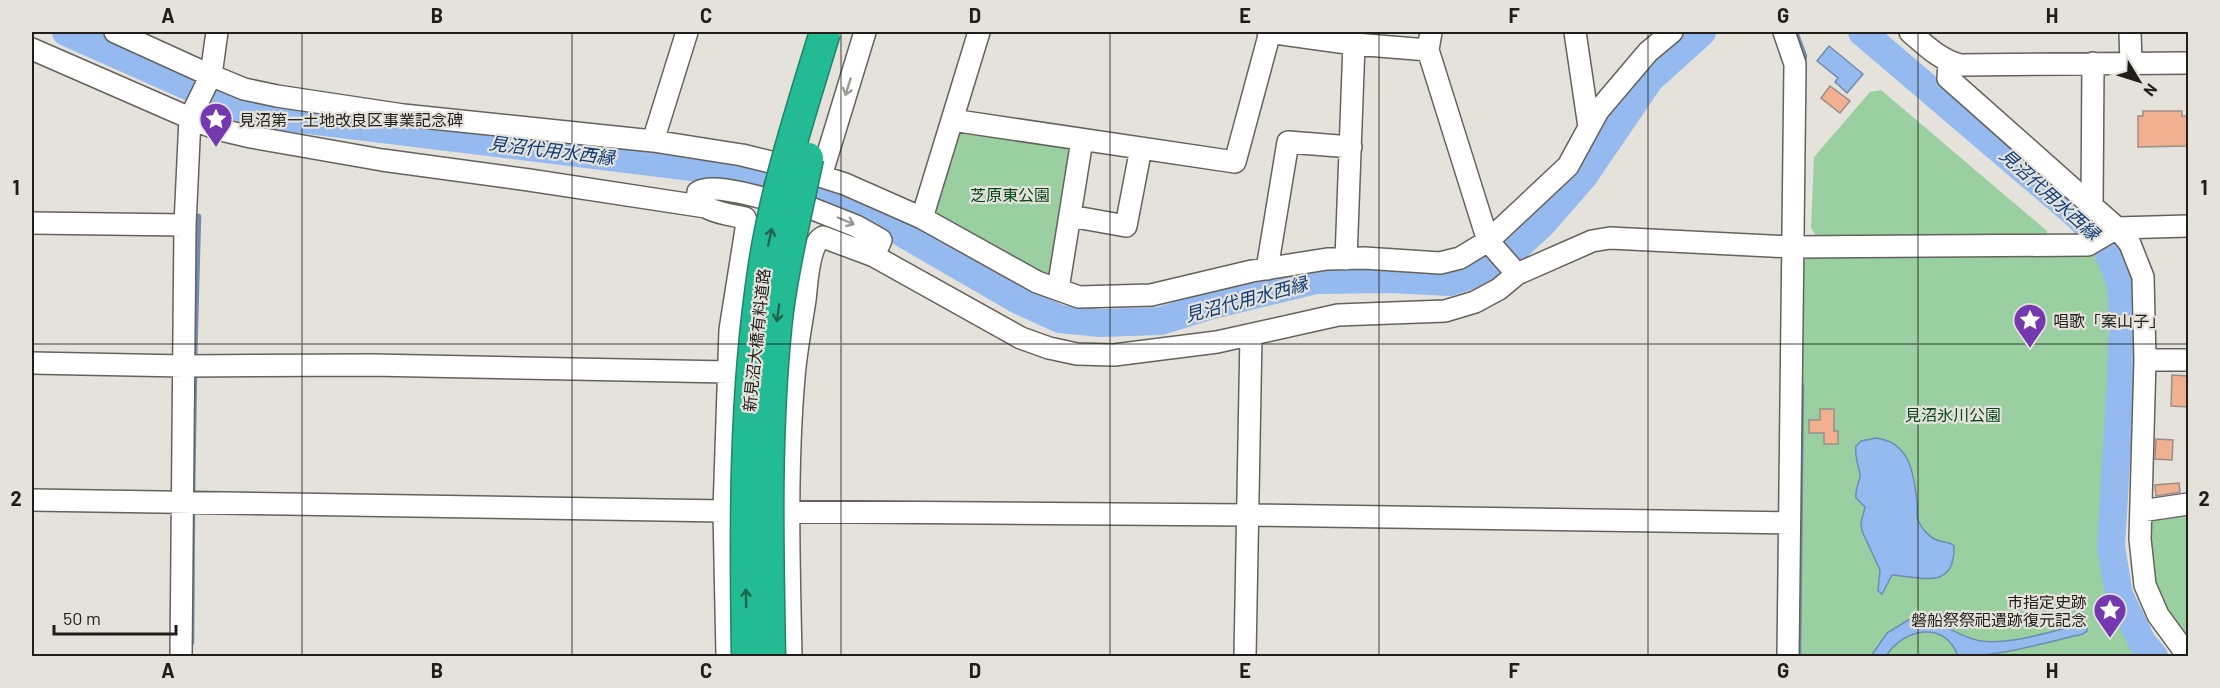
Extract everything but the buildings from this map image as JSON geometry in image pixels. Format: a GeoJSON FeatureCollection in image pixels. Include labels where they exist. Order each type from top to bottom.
{"type":"FeatureCollection","features":[{"type":"Feature","properties":{"kind":"highway","name":"新見沼大橋有料道路"},"geometry":{"type":"LineString","coordinates":[[747,657],[746,462],[749,397],[759,300],[776,205],[825,32]]}},
{"type":"Feature","properties":{"kind":"highway","name":"新見沼大橋有料道路"},"geometry":{"type":"LineString","coordinates":[[770,657],[769,447],[778,317],[808,156],[845,32]]}},
{"type":"Feature","properties":{"kind":"street"},"geometry":{"type":"LineString","coordinates":[[115,32],[244,89],[266,94],[380,112],[653,141],[742,155],[775,163],[845,184],[922,218],[1037,282],[1079,297],[1151,295],[1267,269],[1327,259],[1440,263],[1460,258],[1488,241],[1568,166],[1598,111],[1648,52],[1672,32]]}},
{"type":"Feature","properties":{"kind":"street"},"geometry":{"type":"LineString","coordinates":[[181,657],[185,225],[194,110],[211,75],[217,32]]}},
{"type":"Feature","properties":{"kind":"street"},"geometry":{"type":"LineString","coordinates":[[653,141],[687,32]]}},
{"type":"Feature","properties":{"kind":"street"},"geometry":{"type":"LineString","coordinates":[[706,207],[700,204],[697,197],[698,192],[703,189],[715,189],[771,200],[775,163],[810,32]]}},
{"type":"Feature","properties":{"kind":"street"},"geometry":{"type":"LineString","coordinates":[[865,32],[815,174],[802,200],[803,205],[856,226],[881,240],[874,256]]}},
{"type":"Feature","properties":{"kind":"street"},"geometry":{"type":"LineString","coordinates":[[922,218],[979,32]]}},
{"type":"Feature","properties":{"kind":"street"},"geometry":{"type":"LineString","coordinates":[[952,120],[1235,162],[1269,32],[1365,40],[1430,41],[1488,241],[1513,270]]}},
{"type":"Feature","properties":{"kind":"street"},"geometry":{"type":"LineString","coordinates":[[1575,32],[1589,127]]}},
{"type":"Feature","properties":{"kind":"street"},"geometry":{"type":"LineString","coordinates":[[1784,32],[1794,64],[1788,657]]}},
{"type":"Feature","properties":{"kind":"street"},"geometry":{"type":"LineString","coordinates":[[1910,32],[1949,63],[1960,65],[2188,63]]}},
{"type":"Feature","properties":{"kind":"street"},"geometry":{"type":"LineString","coordinates":[[2130,32],[2131,63]]}},
{"type":"Feature","properties":{"kind":"street"},"geometry":{"type":"LineString","coordinates":[[1346,259],[1351,147],[1365,40]]}},
{"type":"Feature","properties":{"kind":"street"},"geometry":{"type":"LineString","coordinates":[[32,49],[194,110],[217,129],[382,160],[706,207],[745,218],[747,223],[730,330],[728,372],[724,511],[727,657]]}},
{"type":"Feature","properties":{"kind":"street"},"geometry":{"type":"LineString","coordinates":[[1949,63],[1948,78],[2117,228],[2130,244],[2143,277],[2145,360],[2140,539],[2145,585],[2158,615],[2188,657]]}},
{"type":"Feature","properties":{"kind":"street"},"geometry":{"type":"LineString","coordinates":[[2092,206],[2093,63]]}},
{"type":"Feature","properties":{"kind":"street"},"geometry":{"type":"LineString","coordinates":[[1059,290],[1082,140]]}},
{"type":"Feature","properties":{"kind":"street"},"geometry":{"type":"LineString","coordinates":[[1267,269],[1288,142],[1351,147]]}},
{"type":"Feature","properties":{"kind":"street"},"geometry":{"type":"LineString","coordinates":[[1070,216],[1125,226],[1141,148]]}},
{"type":"Feature","properties":{"kind":"street"},"geometry":{"type":"LineString","coordinates":[[32,223],[185,225]]}},
{"type":"Feature","properties":{"kind":"street"},"geometry":{"type":"LineString","coordinates":[[791,657],[789,510],[794,370],[810,265],[815,244],[823,237],[874,256],[1021,338],[1049,348],[1077,354],[1114,355],[1216,342],[1338,315],[1445,311],[1475,302],[1499,289],[1513,270],[1592,241],[1610,238],[1792,247],[2088,245],[2117,228],[2188,226]]}},
{"type":"Feature","properties":{"kind":"street"},"geometry":{"type":"LineString","coordinates":[[1245,657],[1251,335]]}},
{"type":"Feature","properties":{"kind":"street"},"geometry":{"type":"LineString","coordinates":[[2145,360],[2188,360]]}},
{"type":"Feature","properties":{"kind":"street"},"geometry":{"type":"LineString","coordinates":[[32,363],[183,366],[372,365],[728,372],[794,370]]}},
{"type":"Feature","properties":{"kind":"street"},"geometry":{"type":"LineString","coordinates":[[32,500],[724,511],[1247,515],[1789,523]]}},
{"type":"Feature","properties":{"kind":"street"},"geometry":{"type":"LineString","coordinates":[[2141,511],[2188,504]]}},
{"type":"Feature","properties":{"kind":"green space"},"geometry":{"type":"Polygon","coordinates":[[[1881,90],[2047,231],[2047,237],[1817,237],[1811,228],[1814,157],[1870,92],[1881,90]]]}},
{"type":"Feature","properties":{"kind":"green space","name":"芝原東公園"},"geometry":{"type":"Polygon","coordinates":[[[966,129],[1078,148],[1054,285],[938,218],[934,211],[957,132],[966,129]]]}},
{"type":"Feature","properties":{"kind":"green space","name":"見沼氷川公園"},"geometry":{"type":"Polygon","coordinates":[[[1801,251],[2096,251],[2106,272],[2112,299],[2101,551],[2118,620],[2139,656],[1796,656],[1801,251]]]}},
{"type":"Feature","properties":{"kind":"green space"},"geometry":{"type":"Polygon","coordinates":[[[2188,514],[2188,645],[2154,586],[2149,525],[2153,519],[2188,514]]]}},
{"type":"Feature","properties":{"kind":"water"},"geometry":{"type":"Polygon","coordinates":[[[1829,46],[1863,74],[1847,93],[1835,82],[1838,78],[1817,61],[1829,46]]]}},
{"type":"Feature","properties":{"kind":"water"},"geometry":{"type":"Polygon","coordinates":[[[1876,438],[1896,446],[1908,461],[1914,481],[1917,518],[1923,529],[1934,539],[1954,546],[1953,560],[1949,570],[1943,575],[1925,579],[1892,575],[1882,594],[1878,591],[1880,570],[1862,531],[1861,523],[1865,507],[1856,498],[1860,475],[1856,446],[1861,441],[1876,438]]]}},
{"type":"Feature","properties":{"kind":"water"},"geometry":{"type":"Polygon","coordinates":[[[1910,619],[1929,621],[1972,639],[1992,642],[2045,634],[2082,624],[2087,626],[2087,631],[2083,634],[2037,645],[1974,656],[1958,656],[1944,637],[1924,632],[1903,639],[1886,656],[1871,656],[1887,633],[1910,619]]]}},
{"type":"Feature","properties":{"kind":"waterway","name":"見沼代用水西縁"},"geometry":{"type":"LineString","coordinates":[[66,32],[228,104],[268,115],[724,171],[767,180]]}},
{"type":"Feature","properties":{"kind":"waterway","name":"見沼代用水西縁"},"geometry":{"type":"LineString","coordinates":[[819,195],[878,219],[1018,300],[1060,319],[1100,323],[1160,321],[1209,306],[1316,280],[1390,279],[1449,282],[1482,272],[1516,248],[1542,224],[1583,177],[1650,79],[1702,32]]}},
{"type":"Feature","properties":{"kind":"waterway"},"geometry":{"type":"LineString","coordinates":[[1796,32],[1805,56],[1804,63]]}},
{"type":"Feature","properties":{"kind":"waterway","name":"見沼代用水西縁"},"geometry":{"type":"LineString","coordinates":[[1862,32],[2078,216],[2105,245],[2121,283],[2123,328],[2111,546],[2119,595],[2142,642],[2154,656]]}},
{"type":"Feature","properties":{"kind":"waterway"},"geometry":{"type":"LineString","coordinates":[[190,215],[199,216],[195,361]]}},
{"type":"Feature","properties":{"kind":"waterway"},"geometry":{"type":"LineString","coordinates":[[193,496],[195,372]]}},
{"type":"Feature","properties":{"kind":"waterway"},"geometry":{"type":"LineString","coordinates":[[1799,656],[1802,386]]}},
{"type":"Feature","properties":{"kind":"waterway"},"geometry":{"type":"LineString","coordinates":[[192,643],[193,507]]}},
{"type":"Feature","properties":{"kind":"place","name":"見沼第一土地改良区事業記念碑"},"geometry":{"type":"Point","coordinates":[216,148]}},
{"type":"Feature","properties":{"kind":"place","name":"唱歌「案山子」"},"geometry":{"type":"Point","coordinates":[2030,349]}},
{"type":"Feature","properties":{"kind":"place","name":"市指定史跡 磐船祭祭祀遺跡復元記念"},"geometry":{"type":"Point","coordinates":[2110,639]}}]}
